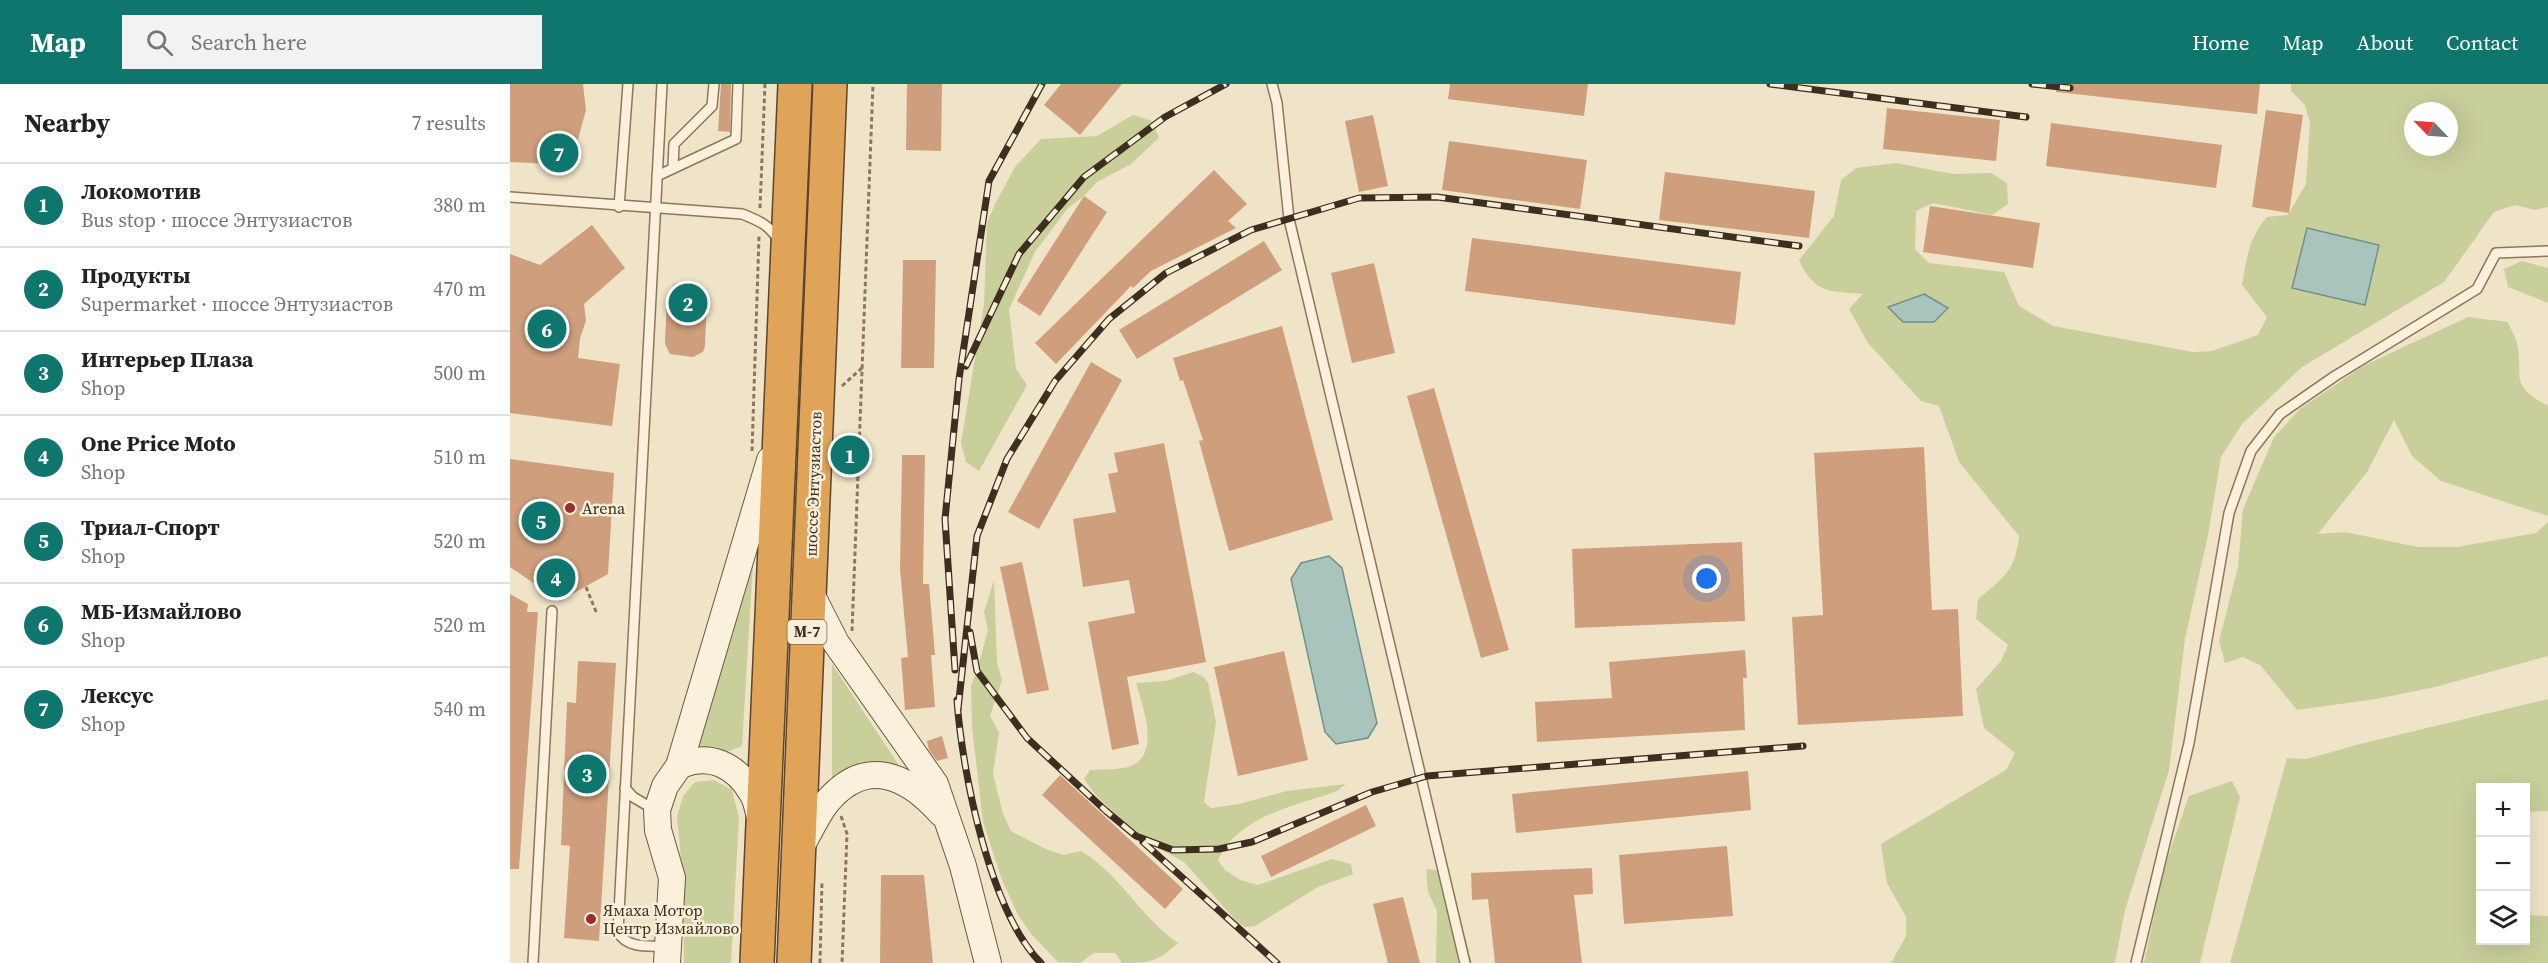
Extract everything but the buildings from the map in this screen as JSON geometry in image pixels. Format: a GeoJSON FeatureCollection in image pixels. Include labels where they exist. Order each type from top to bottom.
{"type":"FeatureCollection","features":[{"type":"Feature","properties":{"kind":"highway","name":"М-7"},"geometry":{"type":"LineString","coordinates":[[757,963],[795,84]]}},
{"type":"Feature","properties":{"kind":"highway","name":"шоссе Энтузиастов"},"geometry":{"type":"LineString","coordinates":[[806,874],[809,590],[830,84]]}},
{"type":"Feature","properties":{"kind":"highway","name":"М-7"},"geometry":{"type":"LineString","coordinates":[[794,963],[806,874]]}},
{"type":"Feature","properties":{"kind":"street"},"geometry":{"type":"LineString","coordinates":[[668,954],[672,878],[658,830],[657,810],[665,786],[679,766],[780,428]]}},
{"type":"Feature","properties":{"kind":"street"},"geometry":{"type":"LineString","coordinates":[[809,590],[836,643],[908,733],[935,784],[954,828],[988,963]]}},
{"type":"Feature","properties":{"kind":"street"},"geometry":{"type":"LineString","coordinates":[[679,766],[694,759],[715,760],[733,771],[753,793],[762,826]]}},
{"type":"Feature","properties":{"kind":"street"},"geometry":{"type":"LineString","coordinates":[[806,874],[825,805],[843,787],[860,776],[891,777],[907,783],[923,794],[954,828]]}},
{"type":"Feature","properties":{"kind":"lane"},"geometry":{"type":"LineString","coordinates":[[619,207],[628,84]]}},
{"type":"Feature","properties":{"kind":"lane"},"geometry":{"type":"LineString","coordinates":[[662,84],[618,932],[622,940],[630,944],[668,954]]}},
{"type":"Feature","properties":{"kind":"lane"},"geometry":{"type":"LineString","coordinates":[[673,168],[674,144],[712,106],[714,84]]}},
{"type":"Feature","properties":{"kind":"lane"},"geometry":{"type":"LineString","coordinates":[[657,176],[736,139],[738,84]]}},
{"type":"Feature","properties":{"kind":"lane"},"geometry":{"type":"LineString","coordinates":[[1272,84],[1277,103],[1288,219],[1465,963]]}},
{"type":"Feature","properties":{"kind":"lane"},"geometry":{"type":"LineString","coordinates":[[510,205],[510,197],[619,207],[656,207],[742,214],[759,221],[773,231],[787,255]]}},
{"type":"Feature","properties":{"kind":"lane"},"geometry":{"type":"LineString","coordinates":[[2136,963],[2189,743],[2229,513],[2251,451],[2280,414],[2335,376],[2477,288],[2496,253],[2548,251]]}},
{"type":"Feature","properties":{"kind":"lane"},"geometry":{"type":"LineString","coordinates":[[533,963],[552,611]]}},
{"type":"Feature","properties":{"kind":"lane"},"geometry":{"type":"LineString","coordinates":[[625,788],[633,796],[657,810]]}},
{"type":"Feature","properties":{"kind":"path"},"geometry":{"type":"LineString","coordinates":[[752,462],[765,84]]}},
{"type":"Feature","properties":{"kind":"path"},"geometry":{"type":"LineString","coordinates":[[852,635],[873,84]]}},
{"type":"Feature","properties":{"kind":"path"},"geometry":{"type":"LineString","coordinates":[[840,387],[863,368]]}},
{"type":"Feature","properties":{"kind":"path"},"geometry":{"type":"LineString","coordinates":[[586,587],[597,614]]}},
{"type":"Feature","properties":{"kind":"path"},"geometry":{"type":"LineString","coordinates":[[840,814],[847,834],[842,963]]}},
{"type":"Feature","properties":{"kind":"path"},"geometry":{"type":"LineString","coordinates":[[806,874],[820,963]]}},
{"type":"Feature","properties":{"kind":"green space"},"geometry":{"type":"Polygon","coordinates":[[[2291,84],[2548,84],[2548,207],[2534,210],[2515,205],[2494,212],[2444,282],[2302,367],[2242,424],[2221,457],[2208,535],[2185,639],[2169,770],[2125,910],[2115,963],[1891,963],[1906,936],[1906,917],[1887,883],[1881,844],[2006,770],[2015,753],[1984,728],[1976,689],[2001,661],[2008,645],[1976,619],[1978,599],[2011,566],[2019,536],[1959,462],[1939,406],[1921,401],[1868,343],[1849,309],[1863,294],[1824,289],[1811,279],[1799,260],[1834,216],[1841,180],[1856,168],[1896,163],[1953,174],[1991,173],[2007,183],[2008,204],[1992,215],[1933,203],[1916,211],[1915,249],[1929,263],[2004,272],[2019,306],[2053,326],[2193,352],[2212,351],[2258,335],[2267,317],[2242,285],[2245,266],[2249,249],[2261,225],[2267,217],[2288,215],[2306,184],[2310,123],[2305,105],[2291,91],[2291,84]]]}},
{"type":"Feature","properties":{"kind":"green space"},"geometry":{"type":"Polygon","coordinates":[[[1133,115],[1152,121],[1159,138],[1131,164],[1097,182],[1068,208],[1035,252],[1009,309],[1016,369],[1027,385],[979,471],[966,462],[961,443],[984,304],[987,223],[995,204],[1015,167],[1041,139],[1097,136],[1133,115]]]}},
{"type":"Feature","properties":{"kind":"green space"},"geometry":{"type":"Polygon","coordinates":[[[2522,261],[2548,268],[2548,303],[2508,287],[2504,269],[2522,261]]]}},
{"type":"Feature","properties":{"kind":"green space"},"geometry":{"type":"Polygon","coordinates":[[[2468,317],[2508,322],[2516,340],[2522,385],[2526,391],[2548,406],[2548,516],[2441,481],[2412,456],[2394,420],[2367,472],[2318,534],[2345,532],[2418,547],[2457,547],[2536,533],[2548,522],[2548,656],[2435,687],[2376,699],[2297,710],[2260,665],[2243,657],[2225,663],[2219,641],[2238,567],[2243,509],[2274,437],[2300,409],[2363,366],[2468,317]]]}},
{"type":"Feature","properties":{"kind":"green space"},"geometry":{"type":"Polygon","coordinates":[[[754,547],[742,746],[719,755],[690,750],[754,547]]]}},
{"type":"Feature","properties":{"kind":"green space"},"geometry":{"type":"Polygon","coordinates":[[[994,580],[997,662],[1002,680],[990,716],[999,732],[993,774],[1003,814],[1011,831],[1063,855],[1081,851],[1107,872],[1165,933],[1178,943],[1159,958],[1139,963],[1122,963],[1115,953],[1094,953],[1080,963],[1058,962],[1031,934],[1018,915],[1002,880],[983,822],[972,727],[971,685],[988,630],[984,612],[994,580]]]}},
{"type":"Feature","properties":{"kind":"green space"},"geometry":{"type":"Polygon","coordinates":[[[832,664],[902,770],[832,785],[832,664]]]}},
{"type":"Feature","properties":{"kind":"green space"},"geometry":{"type":"Polygon","coordinates":[[[1193,672],[1208,682],[1216,722],[1204,802],[1211,808],[1239,804],[1287,791],[1346,784],[1337,791],[1269,815],[1239,832],[1227,845],[1218,860],[1224,869],[1240,880],[1258,885],[1332,859],[1351,864],[1353,874],[1318,887],[1255,926],[1245,927],[1237,922],[1184,862],[1136,836],[1095,794],[1084,779],[1090,770],[1128,767],[1139,761],[1145,752],[1147,730],[1136,683],[1166,681],[1193,672]]]}},
{"type":"Feature","properties":{"kind":"green space"},"geometry":{"type":"Polygon","coordinates":[[[2548,699],[2548,811],[2530,812],[2530,783],[2476,783],[2476,945],[2530,945],[2530,915],[2548,916],[2548,963],[2230,963],[2287,758],[2307,759],[2548,699]]]}},
{"type":"Feature","properties":{"kind":"green space"},"geometry":{"type":"Polygon","coordinates":[[[714,780],[732,790],[739,818],[731,963],[684,963],[683,879],[677,817],[683,796],[695,782],[714,780]]]}},
{"type":"Feature","properties":{"kind":"green space"},"geometry":{"type":"Polygon","coordinates":[[[2232,781],[2240,797],[2200,963],[2144,963],[2164,868],[2189,796],[2232,781]]]}},
{"type":"Feature","properties":{"kind":"green space"},"geometry":{"type":"Polygon","coordinates":[[[1426,869],[1445,871],[1472,963],[1436,963],[1437,911],[1428,892],[1426,869]]]}},
{"type":"Feature","properties":{"kind":"water"},"geometry":{"type":"Polygon","coordinates":[[[2307,228],[2379,245],[2365,305],[2292,288],[2307,228]]]}},
{"type":"Feature","properties":{"kind":"water"},"geometry":{"type":"Polygon","coordinates":[[[1924,294],[1948,308],[1934,322],[1903,322],[1888,307],[1924,294]]]}},
{"type":"Feature","properties":{"kind":"water"},"geometry":{"type":"Polygon","coordinates":[[[1329,556],[1342,568],[1377,723],[1368,738],[1336,744],[1325,732],[1291,579],[1301,563],[1329,556]]]}},
{"type":"Feature","properties":{"kind":"railway"},"geometry":{"type":"LineString","coordinates":[[955,670],[945,519],[959,379],[989,181],[1042,84]]}},
{"type":"Feature","properties":{"kind":"railway"},"geometry":{"type":"LineString","coordinates":[[966,366],[1019,254],[1084,177],[1165,117],[1226,84]]}},
{"type":"Feature","properties":{"kind":"railway"},"geometry":{"type":"LineString","coordinates":[[1770,84],[2026,117]]}},
{"type":"Feature","properties":{"kind":"railway"},"geometry":{"type":"LineString","coordinates":[[2032,84],[2070,88]]}},
{"type":"Feature","properties":{"kind":"railway"},"geometry":{"type":"LineString","coordinates":[[958,709],[977,536],[1007,459],[1055,381],[1109,319],[1166,273],[1251,230],[1359,198],[1437,197],[1799,246]]}},
{"type":"Feature","properties":{"kind":"railway"},"geometry":{"type":"LineString","coordinates":[[970,632],[977,671],[1027,738],[1136,836],[1173,850],[1219,849],[1252,842],[1372,792],[1427,776],[1803,746]]}},
{"type":"Feature","properties":{"kind":"railway"},"geometry":{"type":"LineString","coordinates":[[957,700],[972,801],[993,876],[1007,911],[1023,940],[1041,963]]}},
{"type":"Feature","properties":{"kind":"railway"},"geometry":{"type":"LineString","coordinates":[[1143,842],[1277,963]]}},
{"type":"Feature","properties":{"kind":"place","name":"Лексус"},"geometry":{"type":"Point","coordinates":[559,153]}},
{"type":"Feature","properties":{"kind":"place","name":"Продукты"},"geometry":{"type":"Point","coordinates":[688,303]}},
{"type":"Feature","properties":{"kind":"place","name":"МБ-Измайлово"},"geometry":{"type":"Point","coordinates":[547,329]}},
{"type":"Feature","properties":{"kind":"place","name":"Локомотив"},"geometry":{"type":"Point","coordinates":[850,455]}},
{"type":"Feature","properties":{"kind":"place","name":"Arena"},"geometry":{"type":"Point","coordinates":[570,508]}},
{"type":"Feature","properties":{"kind":"place","name":"Триал-Спорт"},"geometry":{"type":"Point","coordinates":[541,521]}},
{"type":"Feature","properties":{"kind":"place","name":"One Price Moto"},"geometry":{"type":"Point","coordinates":[556,578]}},
{"type":"Feature","properties":{"kind":"place","name":"Интерьер Плаза"},"geometry":{"type":"Point","coordinates":[587,774]}},
{"type":"Feature","properties":{"kind":"place","name":"Ямаха Мотор Центр Измайлово"},"geometry":{"type":"Point","coordinates":[591,919]}}]}
